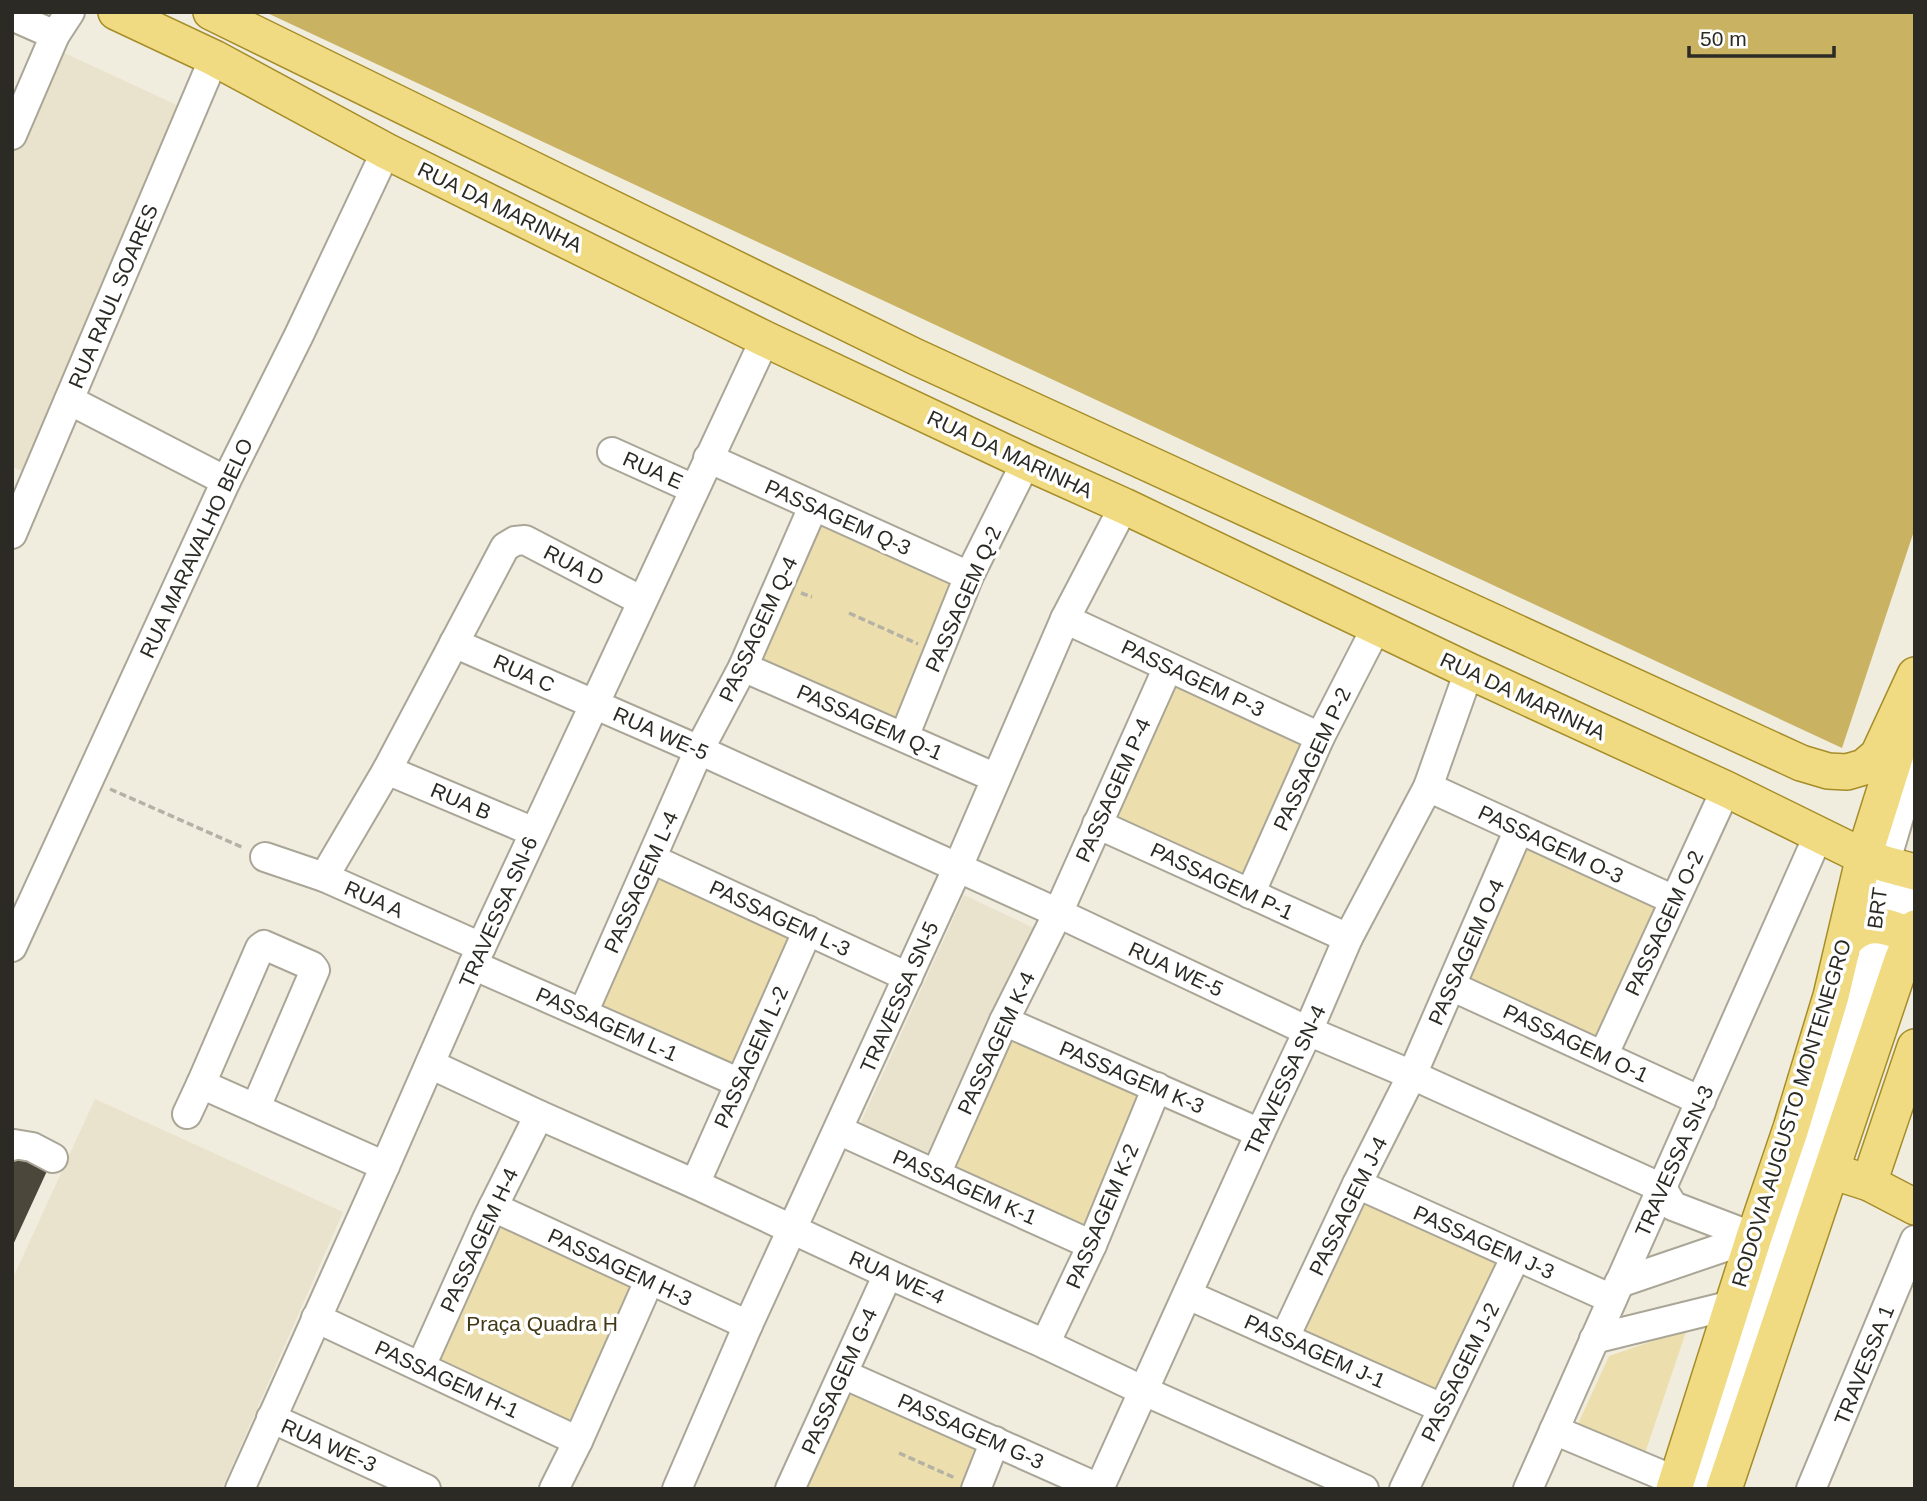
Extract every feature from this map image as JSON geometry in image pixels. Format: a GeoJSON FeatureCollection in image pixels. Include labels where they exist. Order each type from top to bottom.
{"type":"FeatureCollection","features":[{"type":"Feature","properties":{"kind":"main road","name":"RUA DA MARINHA"},"geometry":{"type":"LineString","coordinates":[[116,12],[214,58],[386,151],[806,359],[1819,834],[1898,867]]}},
{"type":"Feature","properties":{"kind":"main road"},"geometry":{"type":"LineString","coordinates":[[211,12],[964,379],[1801,764],[1828,771],[1847,772],[1864,767],[1878,755],[1915,675]]}},
{"type":"Feature","properties":{"kind":"main road"},"geometry":{"type":"LineString","coordinates":[[806,359],[887,382],[957,411],[968,411],[976,404],[978,396],[977,391],[964,379]]}},
{"type":"Feature","properties":{"kind":"main road","name":"RODOVIA AUGUSTO MONTENEGRO"},"geometry":{"type":"LineString","coordinates":[[1706,1487],[1830,1171],[1847,1120],[1889,936],[1915,696]]}},
{"type":"Feature","properties":{"kind":"main road","name":"RODOVIA AUGUSTO MONTENEGRO"},"geometry":{"type":"LineString","coordinates":[[1706,1487],[1732,1305],[1791,1128],[1831,996],[1889,936]]}},
{"type":"Feature","properties":{"kind":"main road"},"geometry":{"type":"LineString","coordinates":[[1847,1120],[1913,1053]]}},
{"type":"Feature","properties":{"kind":"main road"},"geometry":{"type":"LineString","coordinates":[[1870,1183],[1905,1105],[1913,1053]]}},
{"type":"Feature","properties":{"kind":"main road"},"geometry":{"type":"LineString","coordinates":[[1830,1171],[1870,1183],[1915,1207]]}},
{"type":"Feature","properties":{"kind":"street"},"geometry":{"type":"LineString","coordinates":[[12,16],[62,24],[12,135]]}},
{"type":"Feature","properties":{"kind":"street","name":"RUA RAUL SOARES"},"geometry":{"type":"LineString","coordinates":[[12,534],[23,482],[69,400],[214,58]]}},
{"type":"Feature","properties":{"kind":"street","name":"RUA MARAVALHO BELO"},"geometry":{"type":"LineString","coordinates":[[12,947],[226,481],[386,151]]}},
{"type":"Feature","properties":{"kind":"street","name":"TRAVESSA SN-6"},"geometry":{"type":"LineString","coordinates":[[240,1489],[477,956],[765,339]]}},
{"type":"Feature","properties":{"kind":"street"},"geometry":{"type":"LineString","coordinates":[[69,400],[226,481]]}},
{"type":"Feature","properties":{"kind":"street","name":"RUA E"},"geometry":{"type":"LineString","coordinates":[[612,452],[694,489]]}},
{"type":"Feature","properties":{"kind":"street","name":"PASSAGEM Q-3"},"geometry":{"type":"LineString","coordinates":[[708,458],[969,576]]}},
{"type":"Feature","properties":{"kind":"street","name":"PASSAGEM Q-2"},"geometry":{"type":"LineString","coordinates":[[904,737],[969,576],[1026,462]]}},
{"type":"Feature","properties":{"kind":"street","name":"TRAVESSA SN-5"},"geometry":{"type":"LineString","coordinates":[[678,1488],[748,1325],[958,867],[1065,619],[1124,506]]}},
{"type":"Feature","properties":{"kind":"street","name":"PASSAGEM Q-4"},"geometry":{"type":"LineString","coordinates":[[699,750],[743,667],[813,507]]}},
{"type":"Feature","properties":{"kind":"street","name":"RUA D"},"geometry":{"type":"LineString","coordinates":[[454,643],[505,548],[515,541],[525,540],[642,601]]}},
{"type":"Feature","properties":{"kind":"street","name":"PASSAGEM P-3"},"geometry":{"type":"LineString","coordinates":[[1065,619],[1320,737]]}},
{"type":"Feature","properties":{"kind":"street","name":"PASSAGEM P-2"},"geometry":{"type":"LineString","coordinates":[[1250,894],[1320,737],[1377,626]]}},
{"type":"Feature","properties":{"kind":"street"},"geometry":{"type":"LineString","coordinates":[[324,877],[387,770],[454,643]]}},
{"type":"Feature","properties":{"kind":"street","name":"RUA C"},"geometry":{"type":"LineString","coordinates":[[454,643],[593,704]]}},
{"type":"Feature","properties":{"kind":"street","name":"PASSAGEM Q-1"},"geometry":{"type":"LineString","coordinates":[[743,667],[996,778]]}},
{"type":"Feature","properties":{"kind":"street","name":"PASSAGEM P-4"},"geometry":{"type":"LineString","coordinates":[[1058,914],[1168,667]]}},
{"type":"Feature","properties":{"kind":"street","name":"TRAVESSA SN-4"},"geometry":{"type":"LineString","coordinates":[[1100,1488],[1348,938],[1428,788],[1469,671]]}},
{"type":"Feature","properties":{"kind":"street","name":"RUA WE-5"},"geometry":{"type":"LineString","coordinates":[[593,704],[958,867],[1308,1031],[1662,1188],[1673,1206],[1754,1237]]}},
{"type":"Feature","properties":{"kind":"street","name":"PASSAGEM L-4"},"geometry":{"type":"LineString","coordinates":[[583,1013],[699,750]]}},
{"type":"Feature","properties":{"kind":"street","name":"BRT"},"geometry":{"type":"LineString","coordinates":[[1706,1487],[1889,936],[1900,911],[1898,867],[1915,763]]}},
{"type":"Feature","properties":{"kind":"street","name":"RUA B"},"geometry":{"type":"LineString","coordinates":[[387,770],[534,832]]}},
{"type":"Feature","properties":{"kind":"street","name":"PASSAGEM O-3"},"geometry":{"type":"LineString","coordinates":[[1428,788],[1674,900]]}},
{"type":"Feature","properties":{"kind":"street","name":"PASSAGEM O-2"},"geometry":{"type":"LineString","coordinates":[[1604,1056],[1726,789]]}},
{"type":"Feature","properties":{"kind":"street","name":"PASSAGEM P-1"},"geometry":{"type":"LineString","coordinates":[[1097,824],[1348,938]]}},
{"type":"Feature","properties":{"kind":"street","name":"PASSAGEM O-4"},"geometry":{"type":"LineString","coordinates":[[1412,1075],[1519,829]]}},
{"type":"Feature","properties":{"kind":"street","name":"TRAVESSA SN-3"},"geometry":{"type":"LineString","coordinates":[[1528,1489],[1819,834]]}},
{"type":"Feature","properties":{"kind":"street","name":"RUA A"},"geometry":{"type":"LineString","coordinates":[[265,857],[324,877],[477,956]]}},
{"type":"Feature","properties":{"kind":"street","name":"PASSAGEM L-3"},"geometry":{"type":"LineString","coordinates":[[652,859],[908,977]]}},
{"type":"Feature","properties":{"kind":"street","name":"PASSAGEM K-4"},"geometry":{"type":"LineString","coordinates":[[936,1174],[1004,1021],[1058,914]]}},
{"type":"Feature","properties":{"kind":"street","name":"PASSAGEM L-2"},"geometry":{"type":"LineString","coordinates":[[695,1184],[808,930]]}},
{"type":"Feature","properties":{"kind":"street"},"geometry":{"type":"LineString","coordinates":[[187,1114],[260,948],[264,945],[312,966],[315,970],[256,1107]]}},
{"type":"Feature","properties":{"kind":"street","name":"PASSAGEM L-1"},"geometry":{"type":"LineString","coordinates":[[477,956],[583,1013],[740,1083]]}},
{"type":"Feature","properties":{"kind":"street","name":"PASSAGEM O-1"},"geometry":{"type":"LineString","coordinates":[[1451,986],[1701,1101]]}},
{"type":"Feature","properties":{"kind":"street","name":"PASSAGEM K-3"},"geometry":{"type":"LineString","coordinates":[[1004,1021],[1260,1133]]}},
{"type":"Feature","properties":{"kind":"street","name":"RUA WE-4"},"geometry":{"type":"LineString","coordinates":[[430,1064],[1364,1489]]}},
{"type":"Feature","properties":{"kind":"street","name":"PASSAGEM J-4"},"geometry":{"type":"LineString","coordinates":[[1284,1337],[1412,1075]]}},
{"type":"Feature","properties":{"kind":"street"},"geometry":{"type":"LineString","coordinates":[[201,1084],[385,1166]]}},
{"type":"Feature","properties":{"kind":"street","name":"PASSAGEM K-2"},"geometry":{"type":"LineString","coordinates":[[1045,1344],[1092,1245],[1157,1087]]}},
{"type":"Feature","properties":{"kind":"street","name":"PASSAGEM H-4"},"geometry":{"type":"LineString","coordinates":[[421,1366],[493,1207],[539,1115]]}},
{"type":"Feature","properties":{"kind":"street","name":"PASSAGEM K-1"},"geometry":{"type":"LineString","coordinates":[[838,1130],[1092,1245]]}},
{"type":"Feature","properties":{"kind":"street"},"geometry":{"type":"LineString","coordinates":[[12,1146],[32,1147],[52,1158]]}},
{"type":"Feature","properties":{"kind":"street","name":"PASSAGEM J-3"},"geometry":{"type":"LineString","coordinates":[[1357,1184],[1516,1256],[1615,1291]]}},
{"type":"Feature","properties":{"kind":"street","name":"PASSAGEM H-3"},"geometry":{"type":"LineString","coordinates":[[493,1207],[748,1325]]}},
{"type":"Feature","properties":{"kind":"street"},"geometry":{"type":"LineString","coordinates":[[1615,1291],[1754,1237]]}},
{"type":"Feature","properties":{"kind":"street","name":"TRAVESSA 1"},"geometry":{"type":"LineString","coordinates":[[1811,1489],[1915,1240]]}},
{"type":"Feature","properties":{"kind":"street","name":"PASSAGEM J-2"},"geometry":{"type":"LineString","coordinates":[[1404,1489],[1516,1256]]}},
{"type":"Feature","properties":{"kind":"street","name":"PASSAGEM G-4"},"geometry":{"type":"LineString","coordinates":[[790,1489],[888,1274]]}},
{"type":"Feature","properties":{"kind":"street"},"geometry":{"type":"LineString","coordinates":[[554,1489],[649,1281]]}},
{"type":"Feature","properties":{"kind":"street","name":"PASSAGEM J-1"},"geometry":{"type":"LineString","coordinates":[[1188,1294],[1443,1408]]}},
{"type":"Feature","properties":{"kind":"street"},"geometry":{"type":"LineString","coordinates":[[1594,1339],[1732,1305]]}},
{"type":"Feature","properties":{"kind":"street","name":"PASSAGEM H-1"},"geometry":{"type":"LineString","coordinates":[[316,1318],[578,1441]]}},
{"type":"Feature","properties":{"kind":"street","name":"PASSAGEM G-3"},"geometry":{"type":"LineString","coordinates":[[842,1374],[1100,1488]]}},
{"type":"Feature","properties":{"kind":"street","name":"RUA WE-3"},"geometry":{"type":"LineString","coordinates":[[271,1418],[426,1489]]}},
{"type":"Feature","properties":{"kind":"street"},"geometry":{"type":"LineString","coordinates":[[1554,1430],[1706,1487]]}},
{"type":"Feature","properties":{"kind":"street"},"geometry":{"type":"LineString","coordinates":[[968,1485],[995,1441]]}},
{"type":"Feature","properties":{"kind":"path"},"geometry":{"type":"LineString","coordinates":[[849,613],[938,653]]}},
{"type":"Feature","properties":{"kind":"path"},"geometry":{"type":"LineString","coordinates":[[89,779],[265,857]]}},
{"type":"Feature","properties":{"kind":"path"},"geometry":{"type":"LineString","coordinates":[[899,1453],[968,1485]]}},
{"type":"Feature","properties":{"kind":"shaded area"},"geometry":{"type":"Polygon","coordinates":[[[265,12],[1915,12],[1915,528],[1842,748],[265,12]]]}},
{"type":"Feature","properties":{"kind":"shaded area"},"geometry":{"type":"Polygon","coordinates":[[[58,50],[181,107],[22,471],[12,467],[12,157],[58,50]]]}},
{"type":"Feature","properties":{"kind":"shaded area"},"geometry":{"type":"Polygon","coordinates":[[[964,895],[1034,928],[927,1161],[857,1131],[964,895]]]}},
{"type":"Feature","properties":{"kind":"shaded area"},"geometry":{"type":"Polygon","coordinates":[[[95,1099],[343,1212],[222,1489],[12,1489],[12,1280],[95,1099]]]}},
{"type":"Feature","properties":{"kind":"green space"},"geometry":{"type":"Polygon","coordinates":[[[813,507],[969,576],[904,737],[743,667],[813,507]]]}},
{"type":"Feature","properties":{"kind":"green space"},"geometry":{"type":"Polygon","coordinates":[[[1168,667],[1320,737],[1250,894],[1097,824],[1168,667]]]}},
{"type":"Feature","properties":{"kind":"green space"},"geometry":{"type":"Polygon","coordinates":[[[1519,829],[1674,900],[1603,1056],[1451,986],[1519,829]]]}},
{"type":"Feature","properties":{"kind":"green space"},"geometry":{"type":"Polygon","coordinates":[[[652,859],[808,930],[740,1083],[583,1013],[652,859]]]}},
{"type":"Feature","properties":{"kind":"green space"},"geometry":{"type":"Polygon","coordinates":[[[1004,1021],[1157,1087],[1092,1245],[936,1174],[1004,1021]]]}},
{"type":"Feature","properties":{"kind":"green space"},"geometry":{"type":"Polygon","coordinates":[[[1357,1184],[1516,1256],[1442,1408],[1285,1337],[1357,1184]]]}},
{"type":"Feature","properties":{"kind":"green space","name":"Praça Quadra H"},"geometry":{"type":"Polygon","coordinates":[[[503,1218],[635,1283],[580,1424],[439,1362],[438,1356],[503,1218]]]}},
{"type":"Feature","properties":{"kind":"green space"},"geometry":{"type":"Polygon","coordinates":[[[1687,1329],[1642,1462],[1577,1426],[1609,1356],[1687,1329]]]}},
{"type":"Feature","properties":{"kind":"green space"},"geometry":{"type":"Polygon","coordinates":[[[843,1374],[995,1441],[976,1489],[790,1489],[843,1374]]]}},
{"type":"Feature","properties":{"kind":"building"},"geometry":{"type":"Polygon","coordinates":[[[15,1156],[47,1171],[12,1247],[12,1162],[15,1156]]]}}]}
